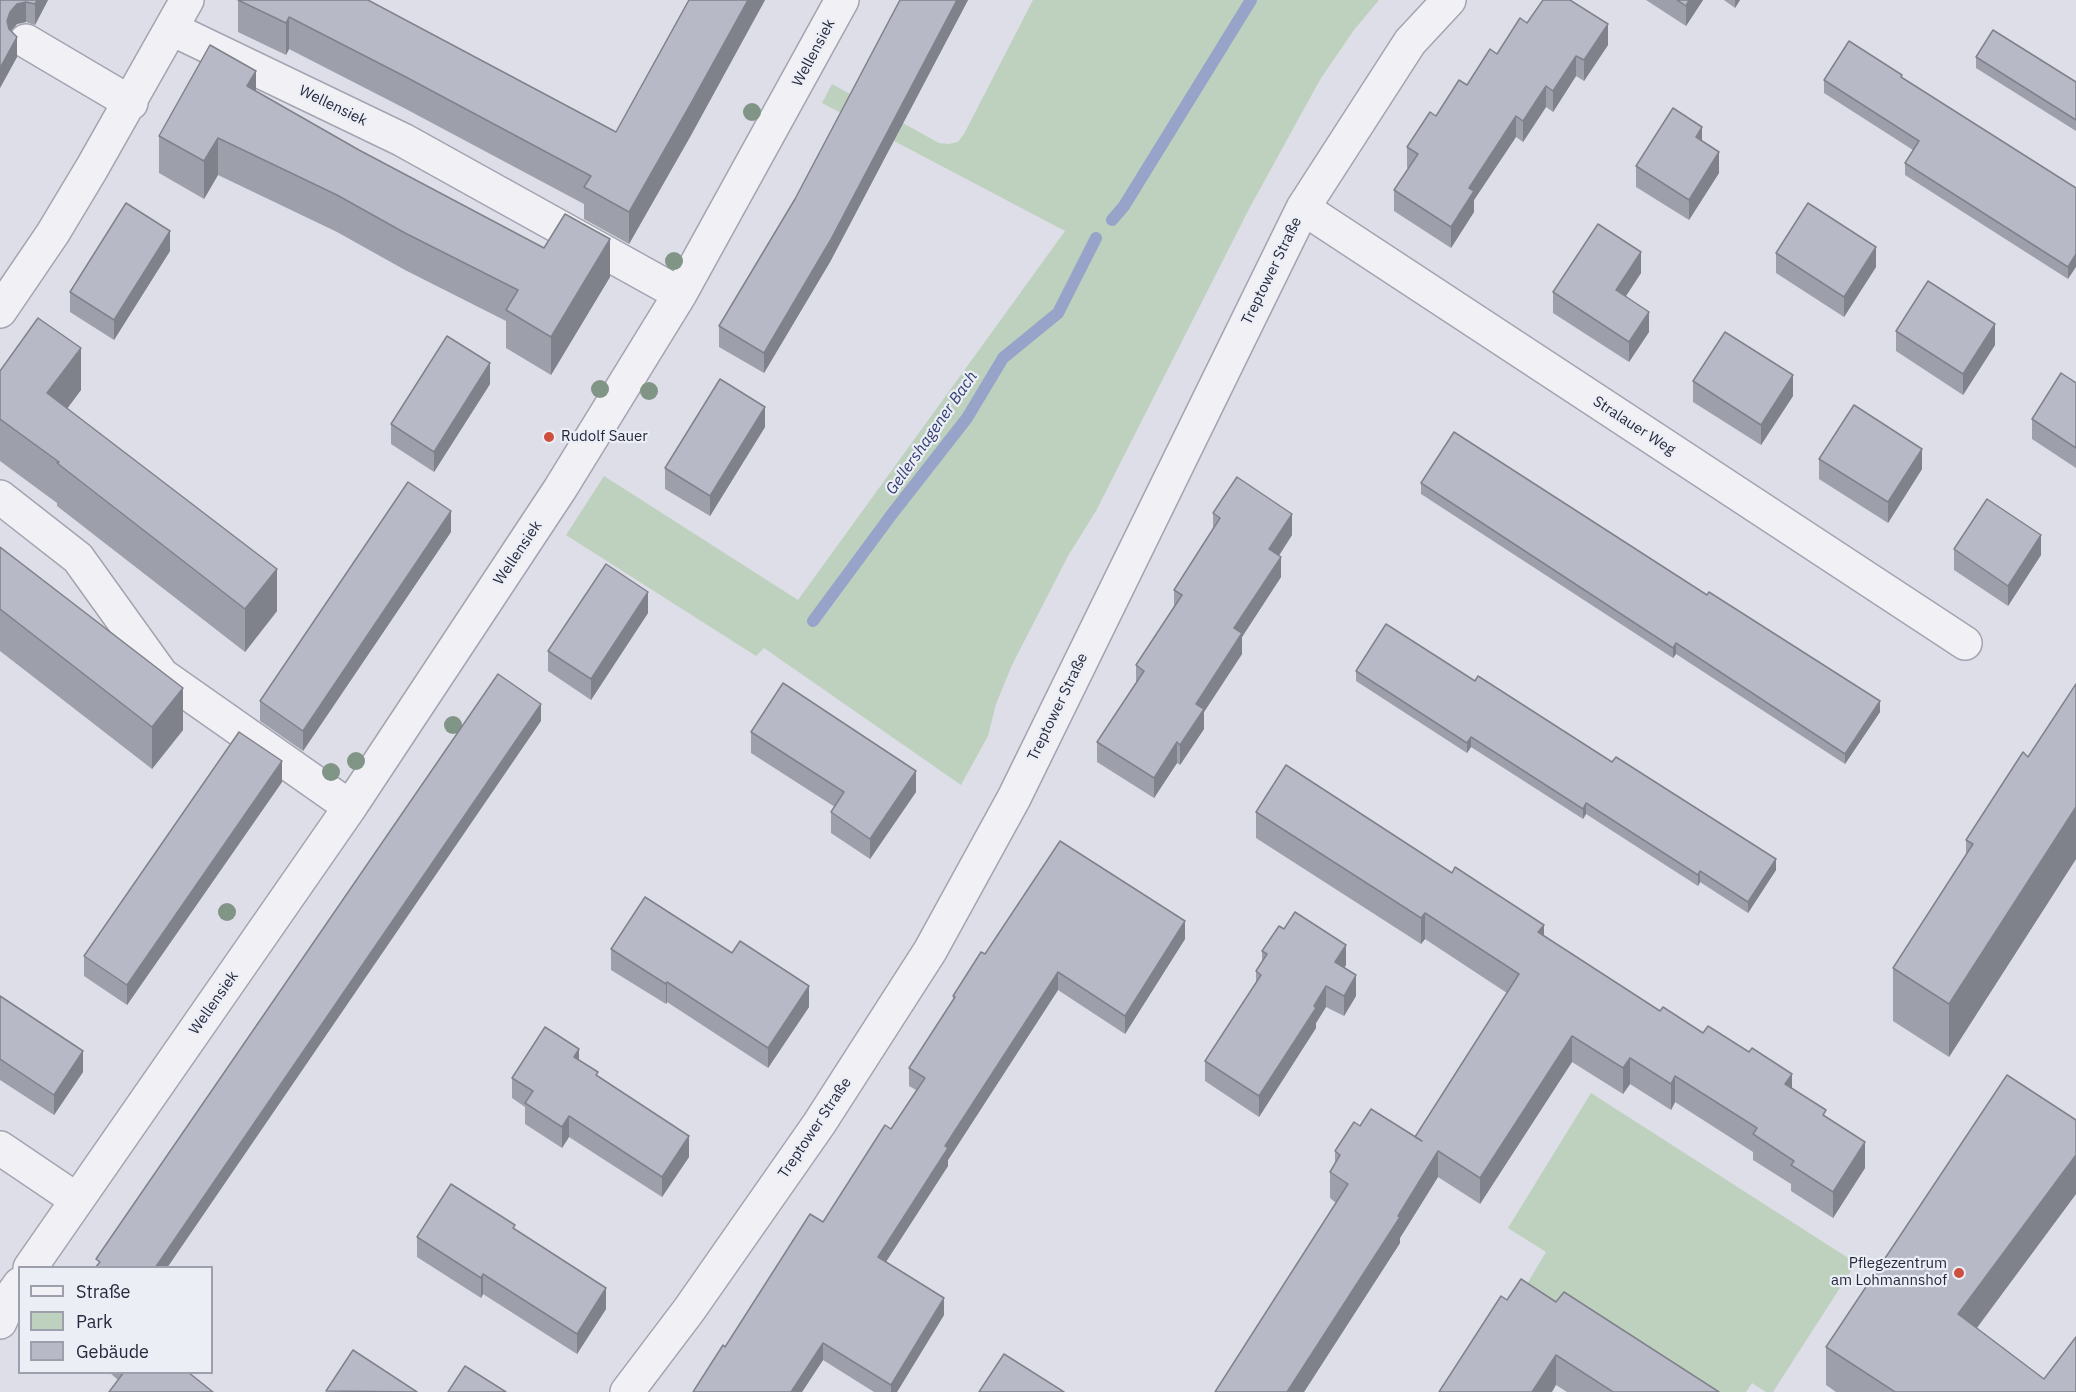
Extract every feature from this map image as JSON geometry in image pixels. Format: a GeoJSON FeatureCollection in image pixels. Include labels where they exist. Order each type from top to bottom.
{"type":"FeatureCollection","features":[{"type":"Feature","properties":{"kind":"street"},"geometry":{"type":"LineString","coordinates":[[0,311],[53,233],[131,103],[187,0]]}},
{"type":"Feature","properties":{"kind":"street","name":"Wellensiek"},"geometry":{"type":"LineString","coordinates":[[31,1266],[350,807],[560,489],[680,294],[842,0]]}},
{"type":"Feature","properties":{"kind":"street","name":"Treptower Straße"},"geometry":{"type":"LineString","coordinates":[[627,1392],[688,1310],[819,1124],[930,951],[1014,798],[1303,208],[1410,42],[1449,0]]}},
{"type":"Feature","properties":{"kind":"street","name":"Wellensiek"},"geometry":{"type":"LineString","coordinates":[[172,29],[403,140],[680,294]]}},
{"type":"Feature","properties":{"kind":"street"},"geometry":{"type":"LineString","coordinates":[[26,41],[131,103]]}},
{"type":"Feature","properties":{"kind":"street","name":"Stralauer Weg"},"geometry":{"type":"LineString","coordinates":[[1303,208],[1965,643]]}},
{"type":"Feature","properties":{"kind":"street"},"geometry":{"type":"LineString","coordinates":[[0,497],[78,558],[162,675],[350,807]]}},
{"type":"Feature","properties":{"kind":"street"},"geometry":{"type":"LineString","coordinates":[[0,1148],[77,1200]]}},
{"type":"Feature","properties":{"kind":"street"},"geometry":{"type":"LineString","coordinates":[[0,1322],[18,1287]]}},
{"type":"Feature","properties":{"kind":"green space"},"geometry":{"type":"Polygon","coordinates":[[[1033,0],[1379,0],[1354,30],[1321,78],[1249,209],[1096,511],[1068,556],[1012,665],[996,704],[988,736],[961,785],[764,648],[756,656],[566,535],[604,476],[798,600],[1065,231],[822,103],[832,84],[939,143],[958,142],[1033,0]]]}},
{"type":"Feature","properties":{"kind":"green space"},"geometry":{"type":"Polygon","coordinates":[[[1591,1093],[1856,1263],[1773,1392],[1766,1392],[1752,1383],[1746,1392],[1701,1392],[1527,1284],[1546,1252],[1508,1228],[1591,1093]]]}},
{"type":"Feature","properties":{"kind":"building"},"geometry":{"type":"Polygon","coordinates":[[[0,0],[37,0],[35,4],[26,2],[17,4],[10,12],[7,21],[9,29],[17,37],[0,68],[0,0]]]}},
{"type":"Feature","properties":{"kind":"building"},"geometry":{"type":"Polygon","coordinates":[[[238,0],[368,0],[616,132],[689,0],[748,0],[629,212],[584,187],[591,176],[289,17],[286,23],[238,0]]]}},
{"type":"Feature","properties":{"kind":"building"},"geometry":{"type":"Polygon","coordinates":[[[900,0],[957,0],[830,241],[764,353],[719,326],[795,199],[900,0]]]}},
{"type":"Feature","properties":{"kind":"building"},"geometry":{"type":"Polygon","coordinates":[[[1543,0],[1570,0],[1608,24],[1584,60],[1576,56],[1553,91],[1546,86],[1523,121],[1516,116],[1469,188],[1474,191],[1451,227],[1394,190],[1418,154],[1407,147],[1430,112],[1436,116],[1459,80],[1467,85],[1490,49],[1497,54],[1520,18],[1527,23],[1543,0]]]}},
{"type":"Feature","properties":{"kind":"building"},"geometry":{"type":"Polygon","coordinates":[[[1677,0],[1689,0],[1686,6],[1677,0]]]}},
{"type":"Feature","properties":{"kind":"building"},"geometry":{"type":"Polygon","coordinates":[[[1993,30],[2076,82],[2076,120],[1976,57],[1993,30]]]}},
{"type":"Feature","properties":{"kind":"building"},"geometry":{"type":"Polygon","coordinates":[[[1849,41],[1902,75],[1901,77],[2076,188],[2076,254],[2068,267],[1905,163],[1919,141],[1824,80],[1849,41]]]}},
{"type":"Feature","properties":{"kind":"building"},"geometry":{"type":"Polygon","coordinates":[[[210,45],[256,71],[247,86],[359,150],[544,248],[565,214],[610,239],[551,337],[506,310],[518,290],[405,233],[337,195],[218,138],[204,161],[159,136],[210,45]]]}},
{"type":"Feature","properties":{"kind":"building"},"geometry":{"type":"Polygon","coordinates":[[[1673,108],[1702,127],[1696,137],[1719,152],[1689,200],[1636,166],[1673,108]]]}},
{"type":"Feature","properties":{"kind":"building"},"geometry":{"type":"Polygon","coordinates":[[[126,203],[170,231],[114,320],[70,292],[126,203]]]}},
{"type":"Feature","properties":{"kind":"building"},"geometry":{"type":"Polygon","coordinates":[[[1808,203],[1876,247],[1844,297],[1776,253],[1808,203]]]}},
{"type":"Feature","properties":{"kind":"building"},"geometry":{"type":"Polygon","coordinates":[[[1598,224],[1641,252],[1616,290],[1649,312],[1629,342],[1553,292],[1598,224]]]}},
{"type":"Feature","properties":{"kind":"building"},"geometry":{"type":"Polygon","coordinates":[[[1928,281],[1995,324],[1963,374],[1896,331],[1928,281]]]}},
{"type":"Feature","properties":{"kind":"building"},"geometry":{"type":"Polygon","coordinates":[[[38,318],[81,348],[47,393],[277,569],[245,609],[57,463],[59,462],[0,419],[0,371],[38,318]]]}},
{"type":"Feature","properties":{"kind":"building"},"geometry":{"type":"Polygon","coordinates":[[[1725,332],[1793,375],[1761,425],[1693,381],[1725,332]]]}},
{"type":"Feature","properties":{"kind":"building"},"geometry":{"type":"Polygon","coordinates":[[[447,336],[490,363],[434,452],[391,424],[447,336]]]}},
{"type":"Feature","properties":{"kind":"building"},"geometry":{"type":"Polygon","coordinates":[[[2061,373],[2076,383],[2076,448],[2032,419],[2061,373]]]}},
{"type":"Feature","properties":{"kind":"building"},"geometry":{"type":"Polygon","coordinates":[[[720,379],[765,407],[710,496],[665,468],[720,379]]]}},
{"type":"Feature","properties":{"kind":"building"},"geometry":{"type":"Polygon","coordinates":[[[1854,405],[1922,449],[1888,502],[1819,459],[1854,405]]]}},
{"type":"Feature","properties":{"kind":"building"},"geometry":{"type":"Polygon","coordinates":[[[1454,432],[1707,595],[1709,592],[1880,701],[1845,754],[1676,643],[1673,648],[1421,483],[1454,432]]]}},
{"type":"Feature","properties":{"kind":"building"},"geometry":{"type":"Polygon","coordinates":[[[1237,477],[1292,514],[1269,549],[1281,557],[1234,628],[1242,633],[1196,704],[1204,709],[1180,745],[1177,742],[1154,778],[1097,742],[1144,671],[1136,665],[1182,595],[1174,590],[1220,518],[1213,513],[1237,477]]]}},
{"type":"Feature","properties":{"kind":"building"},"geometry":{"type":"Polygon","coordinates":[[[408,482],[451,511],[303,731],[260,701],[408,482]]]}},
{"type":"Feature","properties":{"kind":"building"},"geometry":{"type":"Polygon","coordinates":[[[1987,499],[2041,535],[2008,586],[1954,549],[1987,499]]]}},
{"type":"Feature","properties":{"kind":"building"},"geometry":{"type":"Polygon","coordinates":[[[0,547],[183,688],[152,727],[0,609],[0,547]]]}},
{"type":"Feature","properties":{"kind":"building"},"geometry":{"type":"Polygon","coordinates":[[[606,564],[648,592],[591,679],[548,651],[606,564]]]}},
{"type":"Feature","properties":{"kind":"building"},"geometry":{"type":"Polygon","coordinates":[[[1386,624],[1475,681],[1478,676],[1612,762],[1616,757],[1776,859],[1748,902],[1700,871],[1698,875],[1586,803],[1583,809],[1471,737],[1467,743],[1356,671],[1386,624]]]}},
{"type":"Feature","properties":{"kind":"building"},"geometry":{"type":"Polygon","coordinates":[[[498,674],[541,704],[156,1266],[97,1266],[100,1262],[96,1259],[498,674]]]}},
{"type":"Feature","properties":{"kind":"building"},"geometry":{"type":"Polygon","coordinates":[[[783,683],[916,771],[870,839],[831,812],[844,792],[751,732],[783,683]]]}},
{"type":"Feature","properties":{"kind":"building"},"geometry":{"type":"Polygon","coordinates":[[[2076,684],[2076,807],[1949,1004],[1893,968],[1973,844],[1966,840],[2023,752],[2028,757],[2076,684]]]}},
{"type":"Feature","properties":{"kind":"building"},"geometry":{"type":"Polygon","coordinates":[[[239,732],[282,761],[127,985],[84,956],[239,732]]]}},
{"type":"Feature","properties":{"kind":"building"},"geometry":{"type":"Polygon","coordinates":[[[1286,765],[1452,873],[1455,867],[1544,925],[1538,932],[1660,1011],[1663,1007],[1703,1033],[1708,1026],[1749,1052],[1752,1048],[1792,1074],[1785,1084],[1826,1110],[1823,1115],[1865,1142],[1833,1192],[1791,1165],[1794,1161],[1753,1134],[1757,1128],[1675,1076],[1671,1084],[1630,1058],[1623,1068],[1572,1036],[1480,1178],[1438,1151],[1398,1216],[1400,1217],[1287,1392],[1215,1392],[1348,1184],[1330,1172],[1340,1155],[1335,1151],[1354,1122],[1360,1126],[1371,1109],[1415,1137],[1519,974],[1425,913],[1421,918],[1256,812],[1286,765]]]}},
{"type":"Feature","properties":{"kind":"building"},"geometry":{"type":"Polygon","coordinates":[[[1060,841],[1185,921],[1125,1016],[1058,972],[945,1146],[948,1148],[878,1257],[944,1298],[891,1385],[823,1343],[791,1392],[693,1392],[723,1345],[725,1347],[810,1214],[823,1222],[885,1125],[891,1129],[925,1078],[909,1068],[981,952],[985,954],[1060,841]]]}},
{"type":"Feature","properties":{"kind":"building"},"geometry":{"type":"Polygon","coordinates":[[[645,897],[732,953],[740,941],[809,986],[768,1048],[667,982],[666,984],[611,949],[645,897]]]}},
{"type":"Feature","properties":{"kind":"building"},"geometry":{"type":"Polygon","coordinates":[[[1295,912],[1346,945],[1335,962],[1356,975],[1344,996],[1326,986],[1314,1006],[1316,1008],[1259,1096],[1205,1061],[1261,975],[1256,971],[1267,954],[1262,951],[1279,926],[1284,929],[1295,912]]]}},
{"type":"Feature","properties":{"kind":"building"},"geometry":{"type":"Polygon","coordinates":[[[0,996],[83,1051],[54,1095],[0,1059],[0,996]]]}},
{"type":"Feature","properties":{"kind":"building"},"geometry":{"type":"Polygon","coordinates":[[[545,1027],[579,1049],[574,1057],[598,1072],[596,1075],[689,1136],[662,1177],[569,1116],[562,1127],[525,1103],[533,1091],[512,1078],[545,1027]]]}},
{"type":"Feature","properties":{"kind":"building","name":"Pflegezentrum am Lohmannshof"},"geometry":{"type":"Polygon","coordinates":[[[2007,1075],[2076,1120],[2076,1155],[1958,1314],[2044,1379],[2076,1337],[2076,1392],[1895,1392],[1826,1347],[2007,1075]]]}},
{"type":"Feature","properties":{"kind":"building"},"geometry":{"type":"Polygon","coordinates":[[[451,1184],[515,1225],[513,1228],[606,1288],[577,1334],[483,1274],[481,1278],[417,1237],[451,1184]]]}},
{"type":"Feature","properties":{"kind":"building"},"geometry":{"type":"Polygon","coordinates":[[[1521,1279],[1556,1302],[1564,1292],[1719,1392],[1613,1392],[1556,1355],[1532,1392],[1439,1392],[1501,1296],[1507,1300],[1521,1279]]]}},
{"type":"Feature","properties":{"kind":"building"},"geometry":{"type":"Polygon","coordinates":[[[353,1350],[417,1392],[326,1391],[353,1350]]]}},
{"type":"Feature","properties":{"kind":"building"},"geometry":{"type":"Polygon","coordinates":[[[1004,1354],[1064,1392],[979,1392],[1004,1354]]]}},
{"type":"Feature","properties":{"kind":"building"},"geometry":{"type":"Polygon","coordinates":[[[465,1366],[506,1392],[448,1392],[465,1366]]]}},
{"type":"Feature","properties":{"kind":"building"},"geometry":{"type":"Polygon","coordinates":[[[122,1374],[190,1374],[213,1392],[109,1392],[122,1374]]]}},
{"type":"Feature","properties":{"kind":"waterway","name":"Gellershagener Bach"},"geometry":{"type":"LineString","coordinates":[[1112,220],[1124,206],[1251,0]]}},
{"type":"Feature","properties":{"kind":"waterway","name":"Gellershagener Bach"},"geometry":{"type":"LineString","coordinates":[[813,621],[967,418],[1003,358],[1058,313],[1096,238]]}},
{"type":"Feature","properties":{"kind":"place","name":"Rudolf Sauer"},"geometry":{"type":"Point","coordinates":[549,437]}},
{"type":"Feature","properties":{"kind":"place","name":"Pflegezentrum am Lohmannshof"},"geometry":{"type":"Point","coordinates":[1959,1273]}}]}
